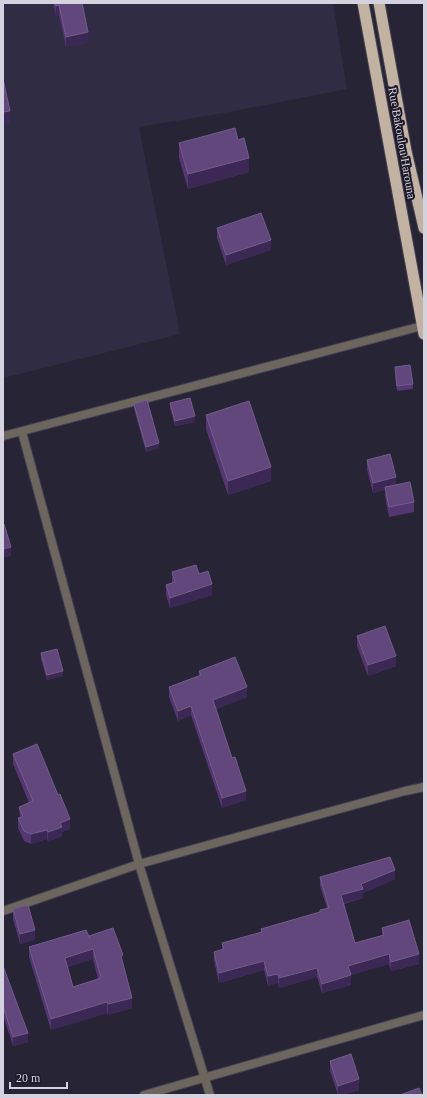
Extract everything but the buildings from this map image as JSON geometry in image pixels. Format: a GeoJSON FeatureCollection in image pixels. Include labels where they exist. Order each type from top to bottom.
{"type":"FeatureCollection","features":[{"type":"Feature","properties":{"kind":"highway","name":"Rue Bakoulou Harouna"},"geometry":{"type":"LineString","coordinates":[[363,3],[423,330]]}},
{"type":"Feature","properties":{"kind":"highway","name":"Rue Bakoulou Harouna"},"geometry":{"type":"LineString","coordinates":[[379,3],[406,151],[424,228]]}},
{"type":"Feature","properties":{"kind":"street"},"geometry":{"type":"LineString","coordinates":[[3,436],[423,330]]}},
{"type":"Feature","properties":{"kind":"street"},"geometry":{"type":"LineString","coordinates":[[22,432],[139,864],[210,1095]]}},
{"type":"Feature","properties":{"kind":"street"},"geometry":{"type":"LineString","coordinates":[[3,911],[139,864],[424,787]]}},
{"type":"Feature","properties":{"kind":"street"},"geometry":{"type":"LineString","coordinates":[[144,1095],[424,1015]]}},
{"type":"Feature","properties":{"kind":"shaded area"},"geometry":{"type":"Polygon","coordinates":[[[3,3],[333,3],[347,89],[224,113],[139,127],[180,334],[3,378],[3,3]]]}}]}
